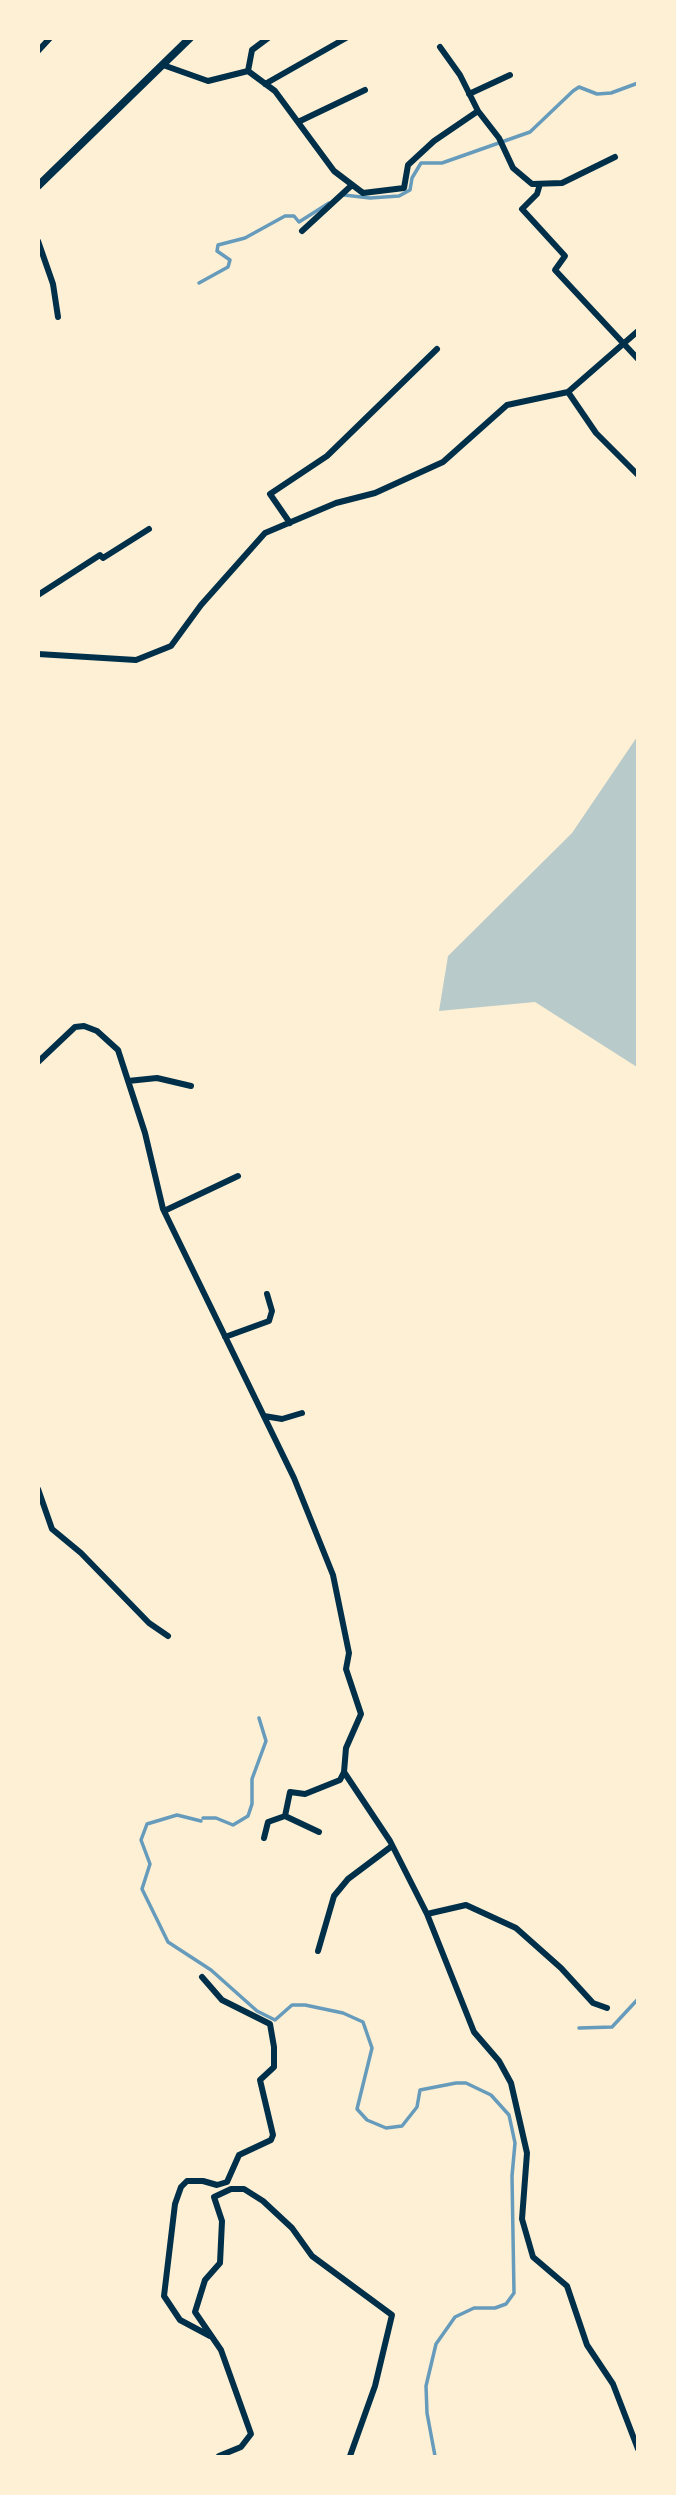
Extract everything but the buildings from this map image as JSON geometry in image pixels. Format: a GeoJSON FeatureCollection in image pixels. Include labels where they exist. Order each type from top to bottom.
{"type":"FeatureCollection","features":[{"type":"Feature","properties":{"kind":"street"},"geometry":{"type":"LineString","coordinates":[[38,51],[50,38]]}},
{"type":"Feature","properties":{"kind":"street"},"geometry":{"type":"LineString","coordinates":[[38,186],[190,38]]}},
{"type":"Feature","properties":{"kind":"street"},"geometry":{"type":"LineString","coordinates":[[247,71],[252,50],[268,38]]}},
{"type":"Feature","properties":{"kind":"street"},"geometry":{"type":"LineString","coordinates":[[265,84],[346,38]]}},
{"type":"Feature","properties":{"kind":"street"},"geometry":{"type":"LineString","coordinates":[[440,47],[478,111],[499,138],[513,167],[532,184],[562,183],[615,158]]}},
{"type":"Feature","properties":{"kind":"street"},"geometry":{"type":"LineString","coordinates":[[163,65],[208,81],[247,71]]}},
{"type":"Feature","properties":{"kind":"street"},"geometry":{"type":"LineString","coordinates":[[247,71],[275,91],[334,171],[363,193],[404,188],[408,165],[434,141],[478,111]]}},
{"type":"Feature","properties":{"kind":"street"},"geometry":{"type":"LineString","coordinates":[[469,94],[510,75]]}},
{"type":"Feature","properties":{"kind":"street"},"geometry":{"type":"LineString","coordinates":[[298,122],[365,90]]}},
{"type":"Feature","properties":{"kind":"street"},"geometry":{"type":"LineString","coordinates":[[540,184],[537,194],[522,209],[565,256],[555,270],[638,359]]}},
{"type":"Feature","properties":{"kind":"street"},"geometry":{"type":"LineString","coordinates":[[302,231],[352,185]]}},
{"type":"Feature","properties":{"kind":"street"},"geometry":{"type":"LineString","coordinates":[[38,241],[52,284],[58,317]]}},
{"type":"Feature","properties":{"kind":"street"},"geometry":{"type":"LineString","coordinates":[[38,654],[136,660],[171,646],[201,604],[265,533],[336,503],[375,493],[443,463],[507,405],[568,392],[638,331]]}},
{"type":"Feature","properties":{"kind":"street"},"geometry":{"type":"LineString","coordinates":[[290,523],[270,494],[327,456],[437,349]]}},
{"type":"Feature","properties":{"kind":"street"},"geometry":{"type":"LineString","coordinates":[[568,392],[596,433],[638,475]]}},
{"type":"Feature","properties":{"kind":"street"},"geometry":{"type":"LineString","coordinates":[[38,595],[100,555],[103,558],[149,529]]}},
{"type":"Feature","properties":{"kind":"street"},"geometry":{"type":"LineString","coordinates":[[38,1062],[75,1027],[84,1026],[97,1031],[118,1050],[145,1133],[164,1211],[294,1478],[333,1575],[349,1653],[346,1669],[361,1714],[346,1748],[344,1772],[340,1780],[305,1794],[290,1792],[285,1816]]}},
{"type":"Feature","properties":{"kind":"street"},"geometry":{"type":"LineString","coordinates":[[128,1081],[157,1078],[191,1086]]}},
{"type":"Feature","properties":{"kind":"street"},"geometry":{"type":"LineString","coordinates":[[164,1211],[238,1176]]}},
{"type":"Feature","properties":{"kind":"street"},"geometry":{"type":"LineString","coordinates":[[225,1337],[270,1321],[272,1311],[267,1294]]}},
{"type":"Feature","properties":{"kind":"street"},"geometry":{"type":"LineString","coordinates":[[264,1416],[282,1419],[302,1413]]}},
{"type":"Feature","properties":{"kind":"street"},"geometry":{"type":"LineString","coordinates":[[38,1489],[52,1529],[81,1553],[149,1623],[168,1636]]}},
{"type":"Feature","properties":{"kind":"street"},"geometry":{"type":"LineString","coordinates":[[344,1772],[392,1846],[427,1914],[474,2032],[499,2061],[511,2083],[527,2154],[522,2219],[533,2257],[567,2286],[587,2345],[613,2384],[638,2449]]}},
{"type":"Feature","properties":{"kind":"street"},"geometry":{"type":"LineString","coordinates":[[264,1838],[268,1822],[285,1816],[319,1832]]}},
{"type":"Feature","properties":{"kind":"street"},"geometry":{"type":"LineString","coordinates":[[318,1951],[334,1896],[348,1879],[392,1846]]}},
{"type":"Feature","properties":{"kind":"street"},"geometry":{"type":"LineString","coordinates":[[427,1914],[466,1905],[516,1928],[576,1982],[593,2003],[607,2008]]}},
{"type":"Feature","properties":{"kind":"street"},"geometry":{"type":"LineString","coordinates":[[201,1978],[222,2000],[270,2024],[274,2048],[274,2067],[260,2080],[273,2136],[271,2140],[239,2155],[227,2182],[217,2185],[204,2181],[187,2181],[175,2204],[164,2296],[180,2320],[211,2336]]}},
{"type":"Feature","properties":{"kind":"street"},"geometry":{"type":"LineString","coordinates":[[219,2456],[240,2447],[251,2434],[221,2350],[195,2312],[205,2280],[220,2263],[222,2221],[214,2197],[231,2189],[244,2189],[263,2201],[292,2228],[312,2256],[392,2315],[375,2386],[350,2456]]}},
{"type":"Feature","properties":{"kind":"shaded area"},"geometry":{"type":"Polygon","coordinates":[[[637,737],[637,1067],[535,1002],[439,1011],[448,956],[572,833],[637,737]]]}},
{"type":"Feature","properties":{"kind":"waterway"},"geometry":{"type":"LineString","coordinates":[[344,195],[370,198],[399,196],[410,190],[412,178],[421,163],[442,163],[530,132],[579,87],[597,94],[611,93],[638,83]]}},
{"type":"Feature","properties":{"kind":"waterway"},"geometry":{"type":"LineString","coordinates":[[199,283],[228,267],[230,260],[217,251],[218,245],[245,238],[285,216],[294,216],[299,222],[329,203]]}},
{"type":"Feature","properties":{"kind":"waterway"},"geometry":{"type":"LineString","coordinates":[[203,1818],[216,1818],[233,1825],[248,1816],[252,1804],[252,1779],[266,1741],[259,1718]]}},
{"type":"Feature","properties":{"kind":"waterway"},"geometry":{"type":"LineString","coordinates":[[201,1821],[177,1815],[147,1824],[141,1840],[150,1864],[142,1889],[168,1942],[211,1970],[257,2011],[275,2020],[292,2005],[305,2005],[343,2013],[363,2022],[372,2048],[357,2109],[367,2120],[386,2128],[402,2126],[417,2107],[420,2090],[456,2083],[466,2083],[491,2095],[509,2115],[515,2143],[512,2176],[514,2293],[506,2304],[495,2308],[474,2308],[455,2317],[436,2344],[426,2386],[427,2413],[435,2456]]}},
{"type":"Feature","properties":{"kind":"waterway"},"geometry":{"type":"LineString","coordinates":[[579,2028],[612,2027],[638,1999]]}}]}
